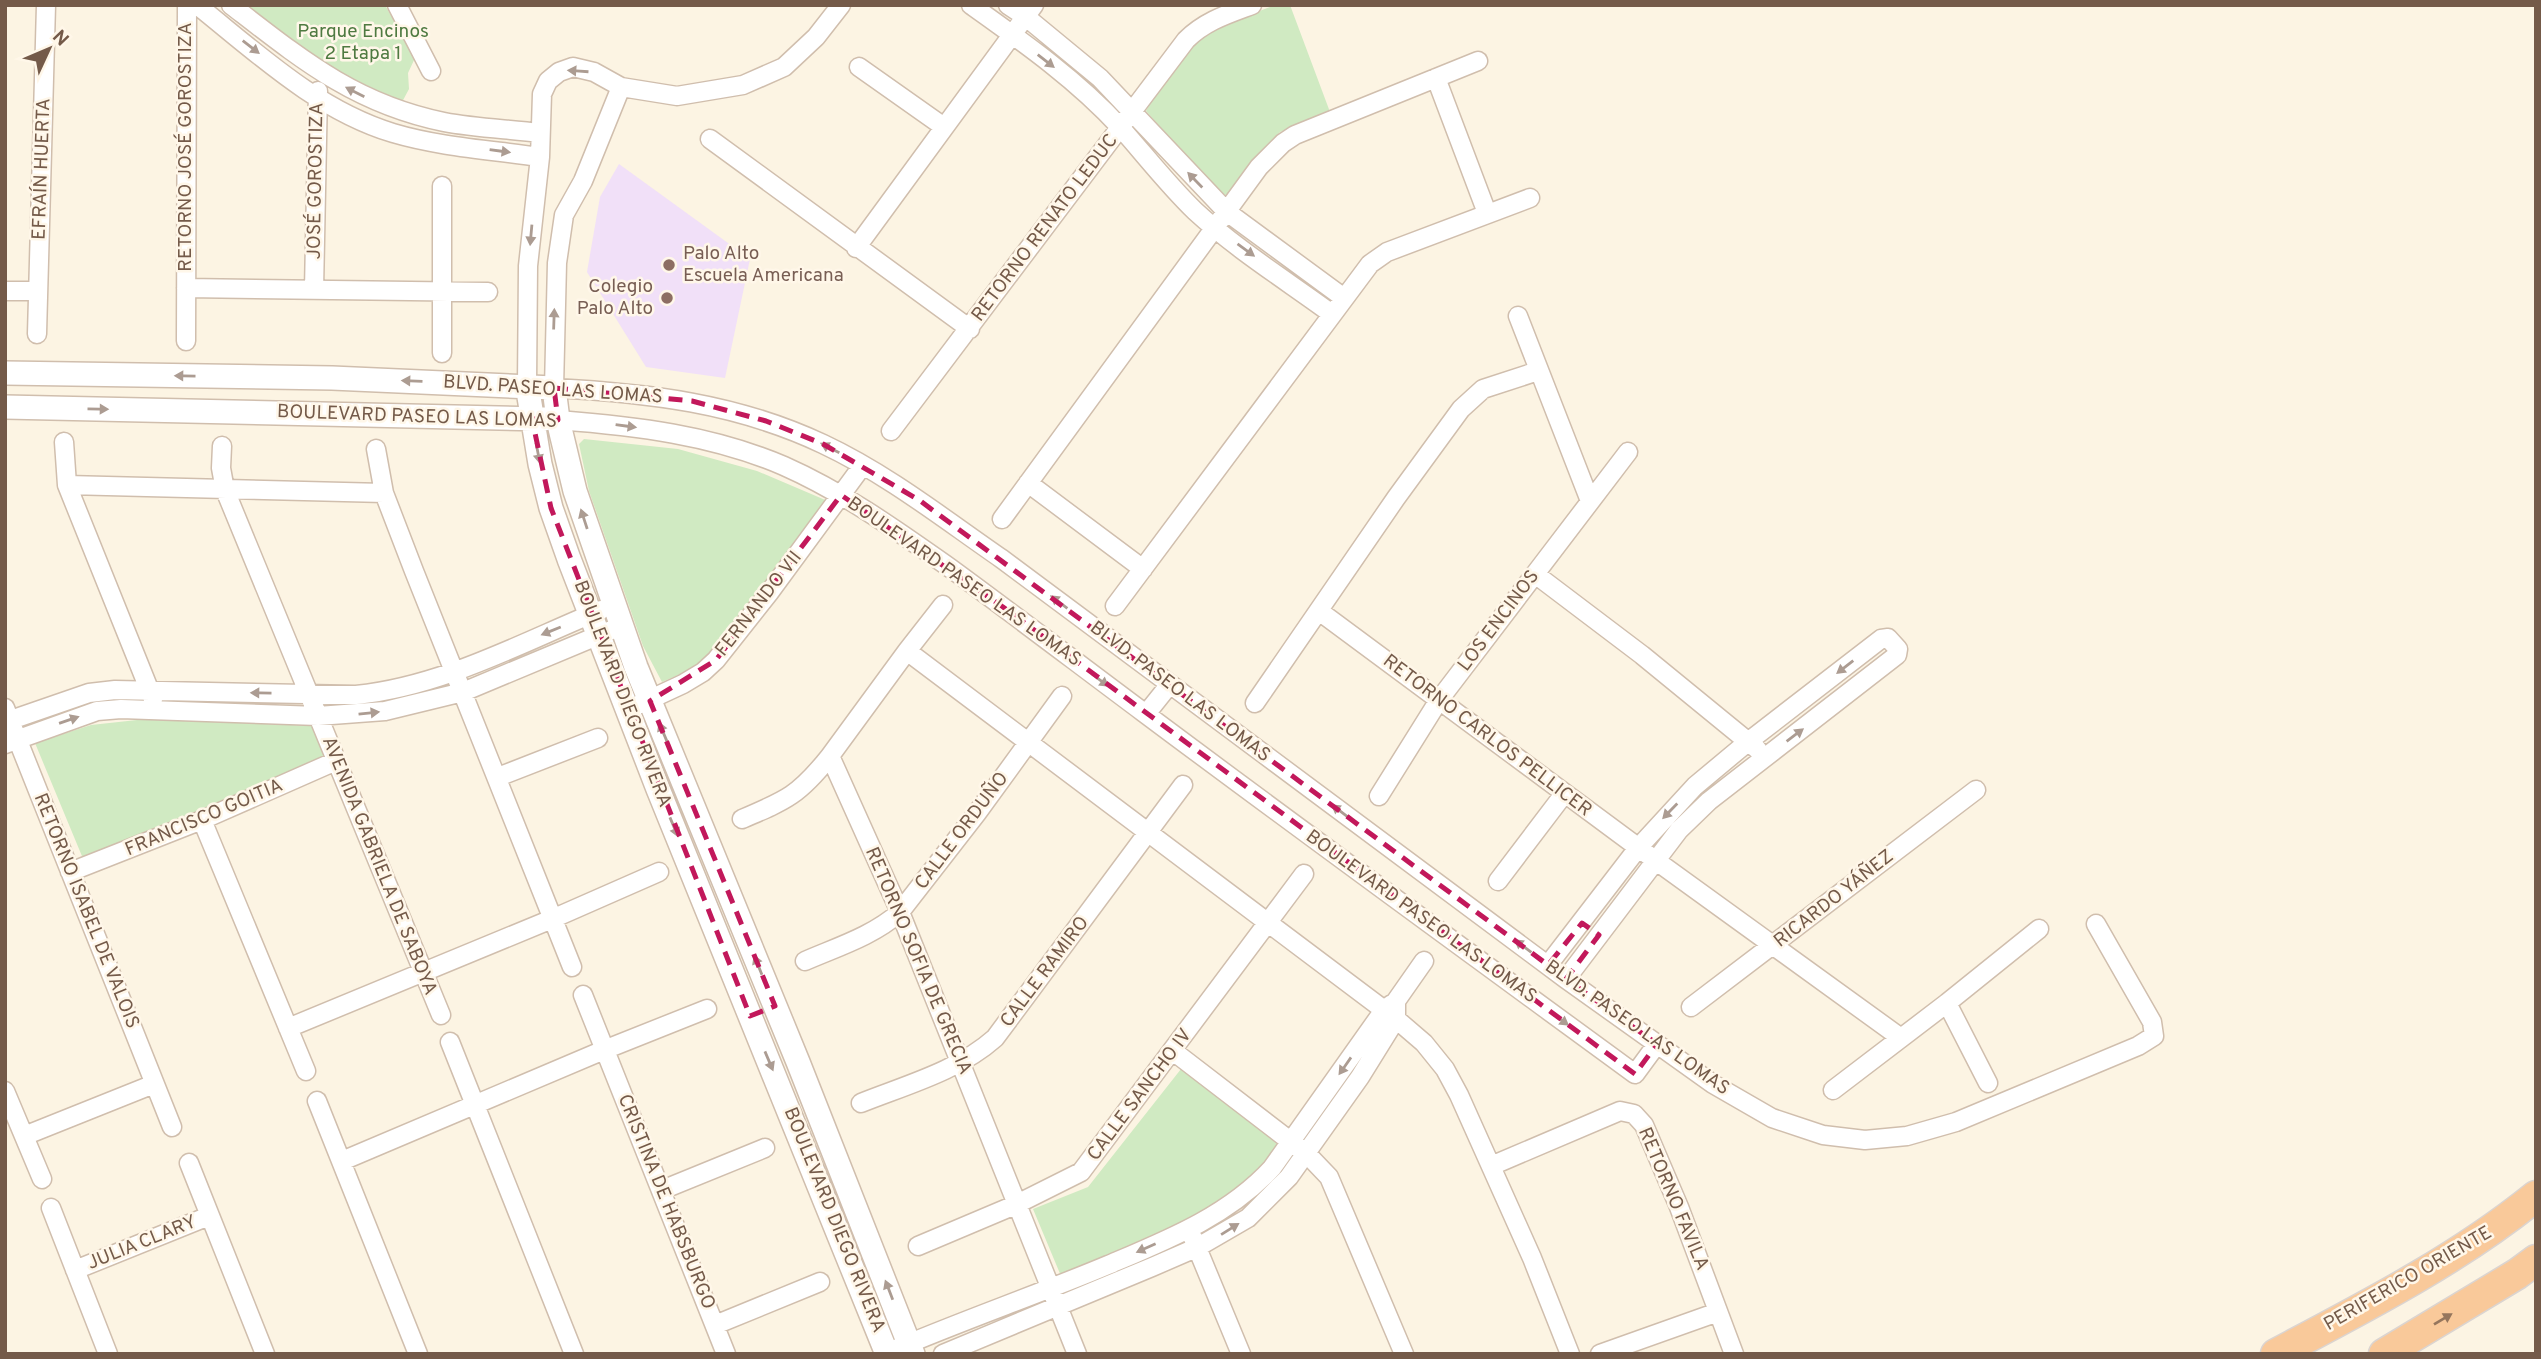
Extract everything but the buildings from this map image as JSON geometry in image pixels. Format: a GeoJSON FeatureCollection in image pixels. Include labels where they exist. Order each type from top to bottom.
{"type":"FeatureCollection","features":[{"type":"Feature","properties":{"kind":"highway","name":"PERIFERICO ORIENTE"},"geometry":{"type":"LineString","coordinates":[[2276,1354],[2370,1304],[2498,1227],[2536,1196]]}},
{"type":"Feature","properties":{"kind":"highway"},"geometry":{"type":"LineString","coordinates":[[2384,1354],[2536,1260]]}},
{"type":"Feature","properties":{"kind":"street","name":"EFRAÍN HUERTA"},"geometry":{"type":"LineString","coordinates":[[37,334],[47,5]]}},
{"type":"Feature","properties":{"kind":"street","name":"RETORNO JOSÉ GOROSTIZA"},"geometry":{"type":"LineString","coordinates":[[186,341],[187,5]]}},
{"type":"Feature","properties":{"kind":"street"},"geometry":{"type":"LineString","coordinates":[[197,5],[317,98],[353,117],[392,133],[540,157]]}},
{"type":"Feature","properties":{"kind":"street"},"geometry":{"type":"LineString","coordinates":[[231,5],[320,73],[362,96],[399,110],[445,122],[540,133]]}},
{"type":"Feature","properties":{"kind":"street"},"geometry":{"type":"LineString","coordinates":[[397,5],[431,71]]}},
{"type":"Feature","properties":{"kind":"street","name":"BOULEVARD DIEGO RIVERA"},"geometry":{"type":"LineString","coordinates":[[841,5],[816,37],[784,67],[743,85],[677,96],[621,87],[594,72],[573,67],[559,72],[548,81],[542,94],[540,157],[528,266],[527,386],[531,419],[551,508],[627,709],[886,1353]]}},
{"type":"Feature","properties":{"kind":"street"},"geometry":{"type":"LineString","coordinates":[[971,5],[1063,74],[1120,127],[1165,180],[1215,228],[1332,314]]}},
{"type":"Feature","properties":{"kind":"street"},"geometry":{"type":"LineString","coordinates":[[1008,5],[1030,11],[1100,78],[1227,212],[1344,298]]}},
{"type":"Feature","properties":{"kind":"street","name":"RETORNO RENATO LEDUC"},"geometry":{"type":"LineString","coordinates":[[891,431],[970,329],[1131,110],[1198,28],[1252,5]]}},
{"type":"Feature","properties":{"kind":"street"},"geometry":{"type":"LineString","coordinates":[[856,248],[1030,11]]}},
{"type":"Feature","properties":{"kind":"street"},"geometry":{"type":"LineString","coordinates":[[1002,519],[1259,167],[1283,143],[1294,135],[1478,61]]}},
{"type":"Feature","properties":{"kind":"street"},"geometry":{"type":"LineString","coordinates":[[859,67],[944,127]]}},
{"type":"Feature","properties":{"kind":"street","name":"JOSÉ GOROSTIZA"},"geometry":{"type":"LineString","coordinates":[[314,290],[317,98],[320,73]]}},
{"type":"Feature","properties":{"kind":"street"},"geometry":{"type":"LineString","coordinates":[[1436,78],[1487,213]]}},
{"type":"Feature","properties":{"kind":"street","name":"BOULEVARD DIEGO RIVERA"},"geometry":{"type":"LineString","coordinates":[[621,87],[583,181],[564,215],[557,262],[554,322],[554,388],[558,420],[575,491],[650,701],[911,1348],[960,1324],[1189,1229],[1233,1204],[1256,1186],[1292,1143],[1392,1010],[1424,961]]}},
{"type":"Feature","properties":{"kind":"street"},"geometry":{"type":"LineString","coordinates":[[392,133],[399,110]]}},
{"type":"Feature","properties":{"kind":"street"},"geometry":{"type":"LineString","coordinates":[[464,146],[467,125]]}},
{"type":"Feature","properties":{"kind":"street","name":"RETORNO RENATO LEDUC"},"geometry":{"type":"LineString","coordinates":[[710,139],[970,329]]}},
{"type":"Feature","properties":{"kind":"street"},"geometry":{"type":"LineString","coordinates":[[442,186],[442,353]]}},
{"type":"Feature","properties":{"kind":"street"},"geometry":{"type":"LineString","coordinates":[[1115,606],[1370,264],[1378,257],[1530,198]]}},
{"type":"Feature","properties":{"kind":"street","name":"RETORNO JOSÉ GOROSTIZA"},"geometry":{"type":"LineString","coordinates":[[186,288],[488,292]]}},
{"type":"Feature","properties":{"kind":"street"},"geometry":{"type":"LineString","coordinates":[[5,290],[37,291]]}},
{"type":"Feature","properties":{"kind":"street"},"geometry":{"type":"LineString","coordinates":[[1518,316],[1590,501]]}},
{"type":"Feature","properties":{"kind":"street"},"geometry":{"type":"LineString","coordinates":[[1255,703],[1396,498],[1471,398],[1483,389],[1538,371]]}},
{"type":"Feature","properties":{"kind":"street","name":"BLVD. PASEO LAS LOMAS"},"geometry":{"type":"LineString","coordinates":[[5,373],[332,377],[628,391],[692,401],[766,421],[823,444],[919,500],[1002,559],[1566,979],[1713,1084],[1772,1118],[1823,1135],[1865,1140],[1907,1136],[1956,1122],[2039,1090],[2154,1037],[2152,1021],[2096,923]]}},
{"type":"Feature","properties":{"kind":"street"},"geometry":{"type":"LineString","coordinates":[[65,374],[65,408]]}},
{"type":"Feature","properties":{"kind":"street","name":"BOULEVARD PASEO LAS LOMAS"},"geometry":{"type":"LineString","coordinates":[[5,407],[558,420],[680,434],[781,465],[841,495],[887,523],[1635,1074],[1657,1044]]}},
{"type":"Feature","properties":{"kind":"street"},"geometry":{"type":"LineString","coordinates":[[64,442],[67,485],[157,710]]}},
{"type":"Feature","properties":{"kind":"street","name":"AVENIDA GABRIELA DE SABOYA"},"geometry":{"type":"LineString","coordinates":[[222,446],[221,468],[225,490],[441,1015]]}},
{"type":"Feature","properties":{"kind":"street"},"geometry":{"type":"LineString","coordinates":[[376,449],[384,493],[572,967]]}},
{"type":"Feature","properties":{"kind":"street","name":"LOS ENCINOS"},"geometry":{"type":"LineString","coordinates":[[1379,796],[1439,701],[1628,452]]}},
{"type":"Feature","properties":{"kind":"street","name":"FERNANDO VII"},"geometry":{"type":"LineString","coordinates":[[627,709],[683,684],[716,660],[863,465]]}},
{"type":"Feature","properties":{"kind":"street"},"geometry":{"type":"LineString","coordinates":[[1028,483],[1143,569]]}},
{"type":"Feature","properties":{"kind":"street"},"geometry":{"type":"LineString","coordinates":[[67,485],[384,493]]}},
{"type":"Feature","properties":{"kind":"street"},"geometry":{"type":"LineString","coordinates":[[1535,574],[1642,655],[1766,757]]}},
{"type":"Feature","properties":{"kind":"street"},"geometry":{"type":"LineString","coordinates":[[742,820],[795,794],[808,784],[943,605]]}},
{"type":"Feature","properties":{"kind":"street","name":"RETORNO CARLOS PELLICER"},"geometry":{"type":"LineString","coordinates":[[1319,611],[1564,794],[1901,1038]]}},
{"type":"Feature","properties":{"kind":"street"},"geometry":{"type":"LineString","coordinates":[[12,741],[97,711],[157,710],[318,716],[385,711],[463,692],[618,615]]}},
{"type":"Feature","properties":{"kind":"street"},"geometry":{"type":"LineString","coordinates":[[7,717],[89,693],[149,690],[356,695],[382,692],[410,687],[595,625]]}},
{"type":"Feature","properties":{"kind":"street"},"geometry":{"type":"LineString","coordinates":[[1548,965],[1638,848],[1695,786],[1881,639],[1888,638],[1898,649],[1897,655],[1766,757],[1679,830],[1566,979]]}},
{"type":"Feature","properties":{"kind":"street"},"geometry":{"type":"LineString","coordinates":[[907,651],[1268,922],[1392,1010],[1424,1043],[1445,1069],[1459,1095],[1532,1258],[1570,1354]]}},
{"type":"Feature","properties":{"kind":"street"},"geometry":{"type":"LineString","coordinates":[[1146,715],[1170,684]]}},
{"type":"Feature","properties":{"kind":"street","name":"CALLE ORDUÑO"},"geometry":{"type":"LineString","coordinates":[[804,961],[862,937],[889,922],[900,912],[1062,695]]}},
{"type":"Feature","properties":{"kind":"street","name":"RETORNO ISABEL DE VALOIS"},"geometry":{"type":"LineString","coordinates":[[7,717],[12,741],[70,872],[172,1127]]}},
{"type":"Feature","properties":{"kind":"street"},"geometry":{"type":"LineString","coordinates":[[498,777],[598,738]]}},
{"type":"Feature","properties":{"kind":"street","name":"RETORNO SOFIA DE GRECIA"},"geometry":{"type":"LineString","coordinates":[[830,756],[900,912],[1015,1205],[1077,1354]]}},
{"type":"Feature","properties":{"kind":"street","name":"FRANCISCO GOITIA"},"geometry":{"type":"LineString","coordinates":[[70,872],[202,820],[336,761]]}},
{"type":"Feature","properties":{"kind":"street","name":"CALLE RAMIRO"},"geometry":{"type":"LineString","coordinates":[[860,1103],[961,1062],[995,1038],[1183,785]]}},
{"type":"Feature","properties":{"kind":"street","name":"RICARDO YÁÑEZ"},"geometry":{"type":"LineString","coordinates":[[1691,1007],[1976,790]]}},
{"type":"Feature","properties":{"kind":"street"},"geometry":{"type":"LineString","coordinates":[[1499,881],[1564,794]]}},
{"type":"Feature","properties":{"kind":"street"},"geometry":{"type":"LineString","coordinates":[[202,820],[306,1071]]}},
{"type":"Feature","properties":{"kind":"street"},"geometry":{"type":"LineString","coordinates":[[288,1028],[659,872]]}},
{"type":"Feature","properties":{"kind":"street","name":"CALLE SANCHO IV"},"geometry":{"type":"LineString","coordinates":[[918,1246],[1015,1205],[1081,1172],[1304,874]]}},
{"type":"Feature","properties":{"kind":"street"},"geometry":{"type":"LineString","coordinates":[[1614,881],[1631,892]]}},
{"type":"Feature","properties":{"kind":"street"},"geometry":{"type":"LineString","coordinates":[[1582,923],[1599,935]]}},
{"type":"Feature","properties":{"kind":"street"},"geometry":{"type":"LineString","coordinates":[[1833,1090],[2039,929]]}},
{"type":"Feature","properties":{"kind":"street","name":"CRISTINA DE HABSBURGO"},"geometry":{"type":"LineString","coordinates":[[583,995],[726,1354]]}},
{"type":"Feature","properties":{"kind":"street"},"geometry":{"type":"LineString","coordinates":[[1947,1003],[1988,1083]]}},
{"type":"Feature","properties":{"kind":"street"},"geometry":{"type":"LineString","coordinates":[[750,1016],[775,1006]]}},
{"type":"Feature","properties":{"kind":"street"},"geometry":{"type":"LineString","coordinates":[[342,1161],[707,1009]]}},
{"type":"Feature","properties":{"kind":"street"},"geometry":{"type":"LineString","coordinates":[[943,1354],[1198,1247],[1248,1218],[1289,1177],[1307,1154],[1385,1040],[1392,1010]]}},
{"type":"Feature","properties":{"kind":"street"},"geometry":{"type":"LineString","coordinates":[[450,1042],[574,1354]]}},
{"type":"Feature","properties":{"kind":"street"},"geometry":{"type":"LineString","coordinates":[[1173,1051],[1307,1154],[1329,1177],[1404,1354]]}},
{"type":"Feature","properties":{"kind":"street"},"geometry":{"type":"LineString","coordinates":[[24,1136],[155,1084]]}},
{"type":"Feature","properties":{"kind":"street"},"geometry":{"type":"LineString","coordinates":[[5,1091],[42,1179]]}},
{"type":"Feature","properties":{"kind":"street"},"geometry":{"type":"LineString","coordinates":[[317,1101],[418,1354]]}},
{"type":"Feature","properties":{"kind":"street","name":"RETORNO FAVILA"},"geometry":{"type":"LineString","coordinates":[[1491,1166],[1620,1111],[1634,1114],[1644,1125],[1679,1207],[1734,1354]]}},
{"type":"Feature","properties":{"kind":"street"},"geometry":{"type":"LineString","coordinates":[[662,1189],[765,1148]]}},
{"type":"Feature","properties":{"kind":"street","name":"JULIA CLARY"},"geometry":{"type":"LineString","coordinates":[[190,1163],[265,1354]]}},
{"type":"Feature","properties":{"kind":"street","name":"JULIA CLARY"},"geometry":{"type":"LineString","coordinates":[[51,1208],[108,1354]]}},
{"type":"Feature","properties":{"kind":"street","name":"JULIA CLARY"},"geometry":{"type":"LineString","coordinates":[[75,1270],[209,1216]]}},
{"type":"Feature","properties":{"kind":"street"},"geometry":{"type":"LineString","coordinates":[[1189,1229],[1241,1354]]}},
{"type":"Feature","properties":{"kind":"street"},"geometry":{"type":"LineString","coordinates":[[715,1325],[820,1282]]}},
{"type":"Feature","properties":{"kind":"street"},"geometry":{"type":"LineString","coordinates":[[1008,1305],[1016,1323]]}},
{"type":"Feature","properties":{"kind":"street"},"geometry":{"type":"LineString","coordinates":[[1600,1354],[1718,1312]]}},
{"type":"Feature","properties":{"kind":"street"},"geometry":{"type":"LineString","coordinates":[[960,1324],[968,1343]]}},
{"type":"Feature","properties":{"kind":"street"},"geometry":{"type":"LineString","coordinates":[[886,1353],[911,1348]]}},
{"type":"Feature","properties":{"kind":"highlighted area"},"geometry":{"type":"Polygon","coordinates":[[[554,388],[692,401],[766,421],[823,444],[919,500],[1548,965],[1582,923],[1599,935],[1566,979],[1657,1044],[1635,1074],[1003,607],[841,495],[716,660],[650,701],[775,1006],[750,1016],[551,508],[532,419],[558,420],[554,388]]]}},
{"type":"Feature","properties":{"kind":"shaded area","name":"Palo Alto Escuela Americana"},"geometry":{"type":"Polygon","coordinates":[[[619,164],[750,259],[725,378],[646,367],[587,272],[600,197],[619,164]]]}},
{"type":"Feature","properties":{"kind":"green space","name":"Parque Encinos 2 Etapa 1"},"geometry":{"type":"Polygon","coordinates":[[[242,5],[385,5],[415,58],[408,73],[409,89],[401,104],[326,67],[242,5]]]}},
{"type":"Feature","properties":{"kind":"green space"},"geometry":{"type":"Polygon","coordinates":[[[1275,5],[1290,5],[1330,112],[1280,132],[1236,193],[1225,195],[1146,111],[1154,95],[1204,32],[1275,5]]]}},
{"type":"Feature","properties":{"kind":"green space"},"geometry":{"type":"Polygon","coordinates":[[[584,439],[678,449],[757,471],[830,502],[704,664],[662,682],[643,646],[589,491],[579,444],[584,439]]]}},
{"type":"Feature","properties":{"kind":"green space"},"geometry":{"type":"Polygon","coordinates":[[[146,719],[317,726],[329,756],[84,861],[35,743],[91,725],[146,719]]]}},
{"type":"Feature","properties":{"kind":"green space"},"geometry":{"type":"Polygon","coordinates":[[[1181,1069],[1285,1147],[1256,1183],[1170,1231],[1061,1276],[1033,1209],[1088,1187],[1181,1069]]]}},
{"type":"Feature","properties":{"kind":"place","name":"Palo Alto Escuela Americana"},"geometry":{"type":"Point","coordinates":[669,265]}},
{"type":"Feature","properties":{"kind":"place","name":"Colegio Palo Alto"},"geometry":{"type":"Point","coordinates":[667,298]}}]}
